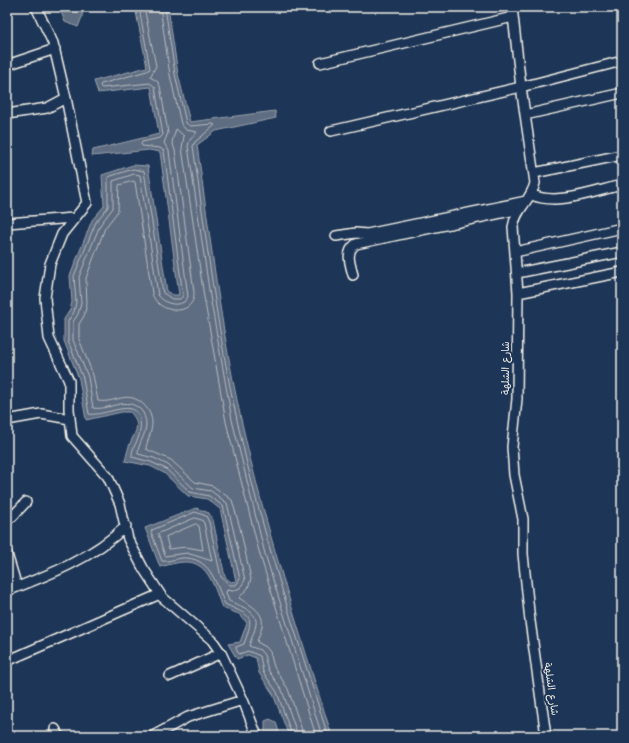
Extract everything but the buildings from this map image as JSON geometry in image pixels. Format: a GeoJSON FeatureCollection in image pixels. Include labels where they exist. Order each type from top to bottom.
{"type":"FeatureCollection","features":[{"type":"Feature","properties":{"kind":"street"},"geometry":{"type":"LineString","coordinates":[[36,7],[55,49],[87,203],[62,234],[50,264],[45,298],[49,338],[70,381],[70,419],[72,436],[108,477],[120,504],[128,539],[134,552],[160,594],[202,633],[212,640],[221,653],[243,700],[257,736]]}},
{"type":"Feature","properties":{"kind":"street","name":"شارع الشلهة"},"geometry":{"type":"LineString","coordinates":[[512,7],[521,87],[535,183],[529,198],[514,216],[513,227],[518,293],[517,399],[512,447],[514,475],[522,519],[523,554],[530,621],[546,736]]}},
{"type":"Feature","properties":{"kind":"street"},"geometry":{"type":"LineString","coordinates":[[320,63],[513,17]]}},
{"type":"Feature","properties":{"kind":"street"},"geometry":{"type":"LineString","coordinates":[[7,64],[55,49]]}},
{"type":"Feature","properties":{"kind":"street"},"geometry":{"type":"LineString","coordinates":[[331,131],[521,87],[622,61]]}},
{"type":"Feature","properties":{"kind":"street"},"geometry":{"type":"LineString","coordinates":[[525,115],[622,93]]}},
{"type":"Feature","properties":{"kind":"street"},"geometry":{"type":"LineString","coordinates":[[7,114],[47,108],[66,98]]}},
{"type":"Feature","properties":{"kind":"street"},"geometry":{"type":"LineString","coordinates":[[534,173],[622,155]]}},
{"type":"Feature","properties":{"kind":"street"},"geometry":{"type":"LineString","coordinates":[[336,236],[356,233],[367,234],[529,198],[553,200],[622,185]]}},
{"type":"Feature","properties":{"kind":"street"},"geometry":{"type":"LineString","coordinates":[[353,275],[349,254],[351,248],[356,244],[520,210]]}},
{"type":"Feature","properties":{"kind":"street"},"geometry":{"type":"LineString","coordinates":[[7,224],[74,218]]}},
{"type":"Feature","properties":{"kind":"street"},"geometry":{"type":"LineString","coordinates":[[515,252],[622,228]]}},
{"type":"Feature","properties":{"kind":"street"},"geometry":{"type":"LineString","coordinates":[[517,273],[622,252]]}},
{"type":"Feature","properties":{"kind":"street"},"geometry":{"type":"LineString","coordinates":[[518,293],[622,272]]}},
{"type":"Feature","properties":{"kind":"street"},"geometry":{"type":"LineString","coordinates":[[7,420],[41,414],[70,419]]}},
{"type":"Feature","properties":{"kind":"street"},"geometry":{"type":"LineString","coordinates":[[7,520],[13,516],[26,502]]}},
{"type":"Feature","properties":{"kind":"street"},"geometry":{"type":"LineString","coordinates":[[7,591],[65,568],[103,545],[126,526]]}},
{"type":"Feature","properties":{"kind":"street"},"geometry":{"type":"LineString","coordinates":[[7,554],[17,587]]}},
{"type":"Feature","properties":{"kind":"street"},"geometry":{"type":"LineString","coordinates":[[7,661],[18,655],[69,636],[160,594]]}},
{"type":"Feature","properties":{"kind":"street"},"geometry":{"type":"LineString","coordinates":[[170,676],[221,653]]}},
{"type":"Feature","properties":{"kind":"street"},"geometry":{"type":"LineString","coordinates":[[153,736],[188,717],[243,700]]}},
{"type":"Feature","properties":{"kind":"water"},"geometry":{"type":"Polygon","coordinates":[[[59,7],[83,7],[82,17],[78,27],[65,22],[59,7]]]}},
{"type":"Feature","properties":{"kind":"water"},"geometry":{"type":"Polygon","coordinates":[[[135,7],[168,7],[178,74],[190,122],[275,111],[276,118],[216,131],[197,145],[222,317],[234,385],[250,459],[295,618],[332,736],[289,736],[273,694],[259,673],[256,658],[248,655],[237,659],[228,644],[240,642],[247,623],[239,614],[222,608],[214,585],[200,566],[185,562],[160,567],[145,528],[196,508],[209,513],[213,520],[225,577],[231,582],[236,581],[220,509],[207,499],[188,496],[164,473],[150,466],[125,461],[136,426],[135,419],[130,412],[122,412],[86,420],[79,379],[64,341],[64,319],[70,310],[72,302],[70,276],[92,220],[104,206],[102,175],[133,165],[148,166],[167,292],[174,295],[179,295],[160,152],[149,150],[92,156],[93,150],[159,134],[151,87],[98,93],[94,81],[147,67],[135,7]]]}},
{"type":"Feature","properties":{"kind":"water"},"geometry":{"type":"Polygon","coordinates":[[[270,719],[276,722],[280,736],[265,736],[265,721],[270,719]]]}}]}
